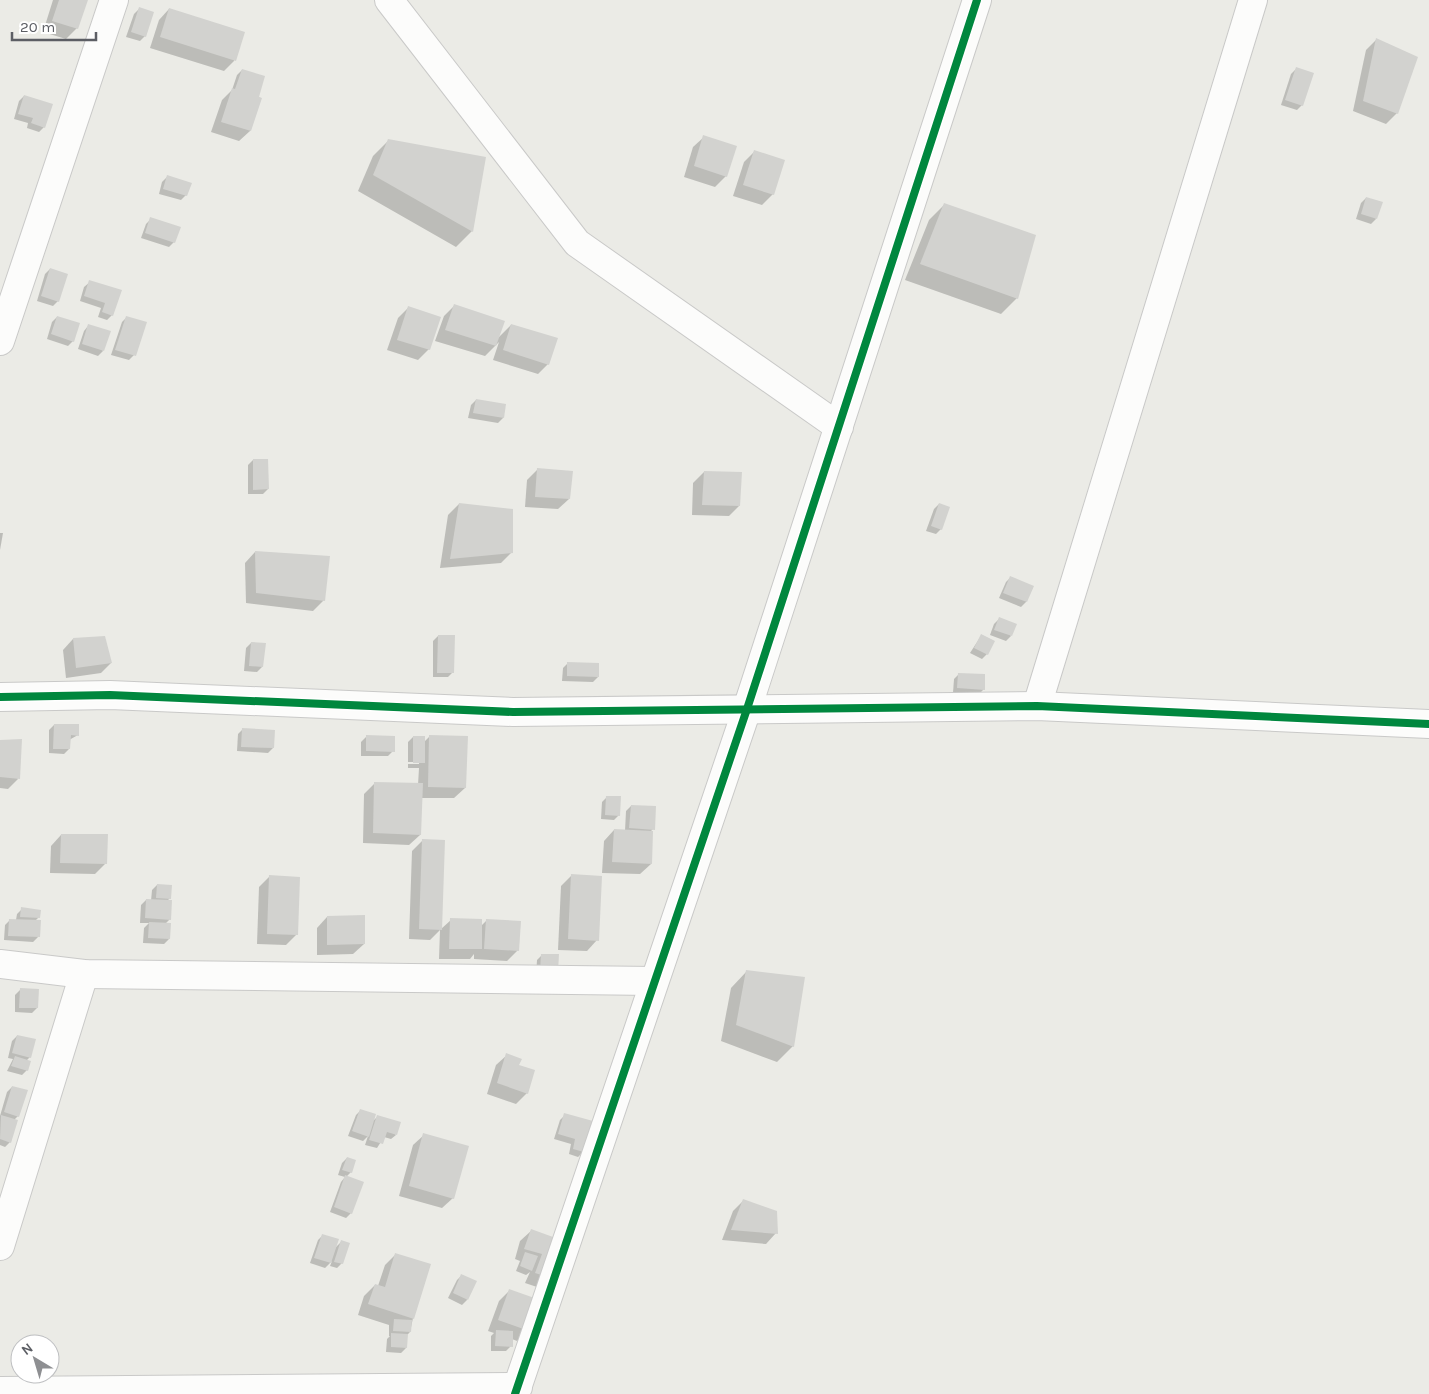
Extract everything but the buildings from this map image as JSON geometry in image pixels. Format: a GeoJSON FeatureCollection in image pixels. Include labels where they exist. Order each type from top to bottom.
{"type":"FeatureCollection","features":[{"type":"Feature","properties":{"kind":"street"},"geometry":{"type":"LineString","coordinates":[[0,341],[114,0]]}},
{"type":"Feature","properties":{"kind":"street"},"geometry":{"type":"LineString","coordinates":[[389,0],[577,243],[839,427]]}},
{"type":"Feature","properties":{"kind":"street"},"geometry":{"type":"LineString","coordinates":[[0,1390],[517,1390],[747,709],[977,0]]}},
{"type":"Feature","properties":{"kind":"street"},"geometry":{"type":"LineString","coordinates":[[1037,706],[1253,0]]}},
{"type":"Feature","properties":{"kind":"street"},"geometry":{"type":"LineString","coordinates":[[0,697],[110,695],[513,712],[1037,706],[1429,724]]}},
{"type":"Feature","properties":{"kind":"street"},"geometry":{"type":"LineString","coordinates":[[0,964],[84,974],[654,981]]}},
{"type":"Feature","properties":{"kind":"street"},"geometry":{"type":"LineString","coordinates":[[0,1246],[84,974]]}},
{"type":"Feature","properties":{"kind":"cycle path"},"geometry":{"type":"LineString","coordinates":[[515,1394],[747,709],[977,0]]}},
{"type":"Feature","properties":{"kind":"cycle path"},"geometry":{"type":"LineString","coordinates":[[0,697],[110,695],[513,712],[1037,706],[1429,724]]}}]}
